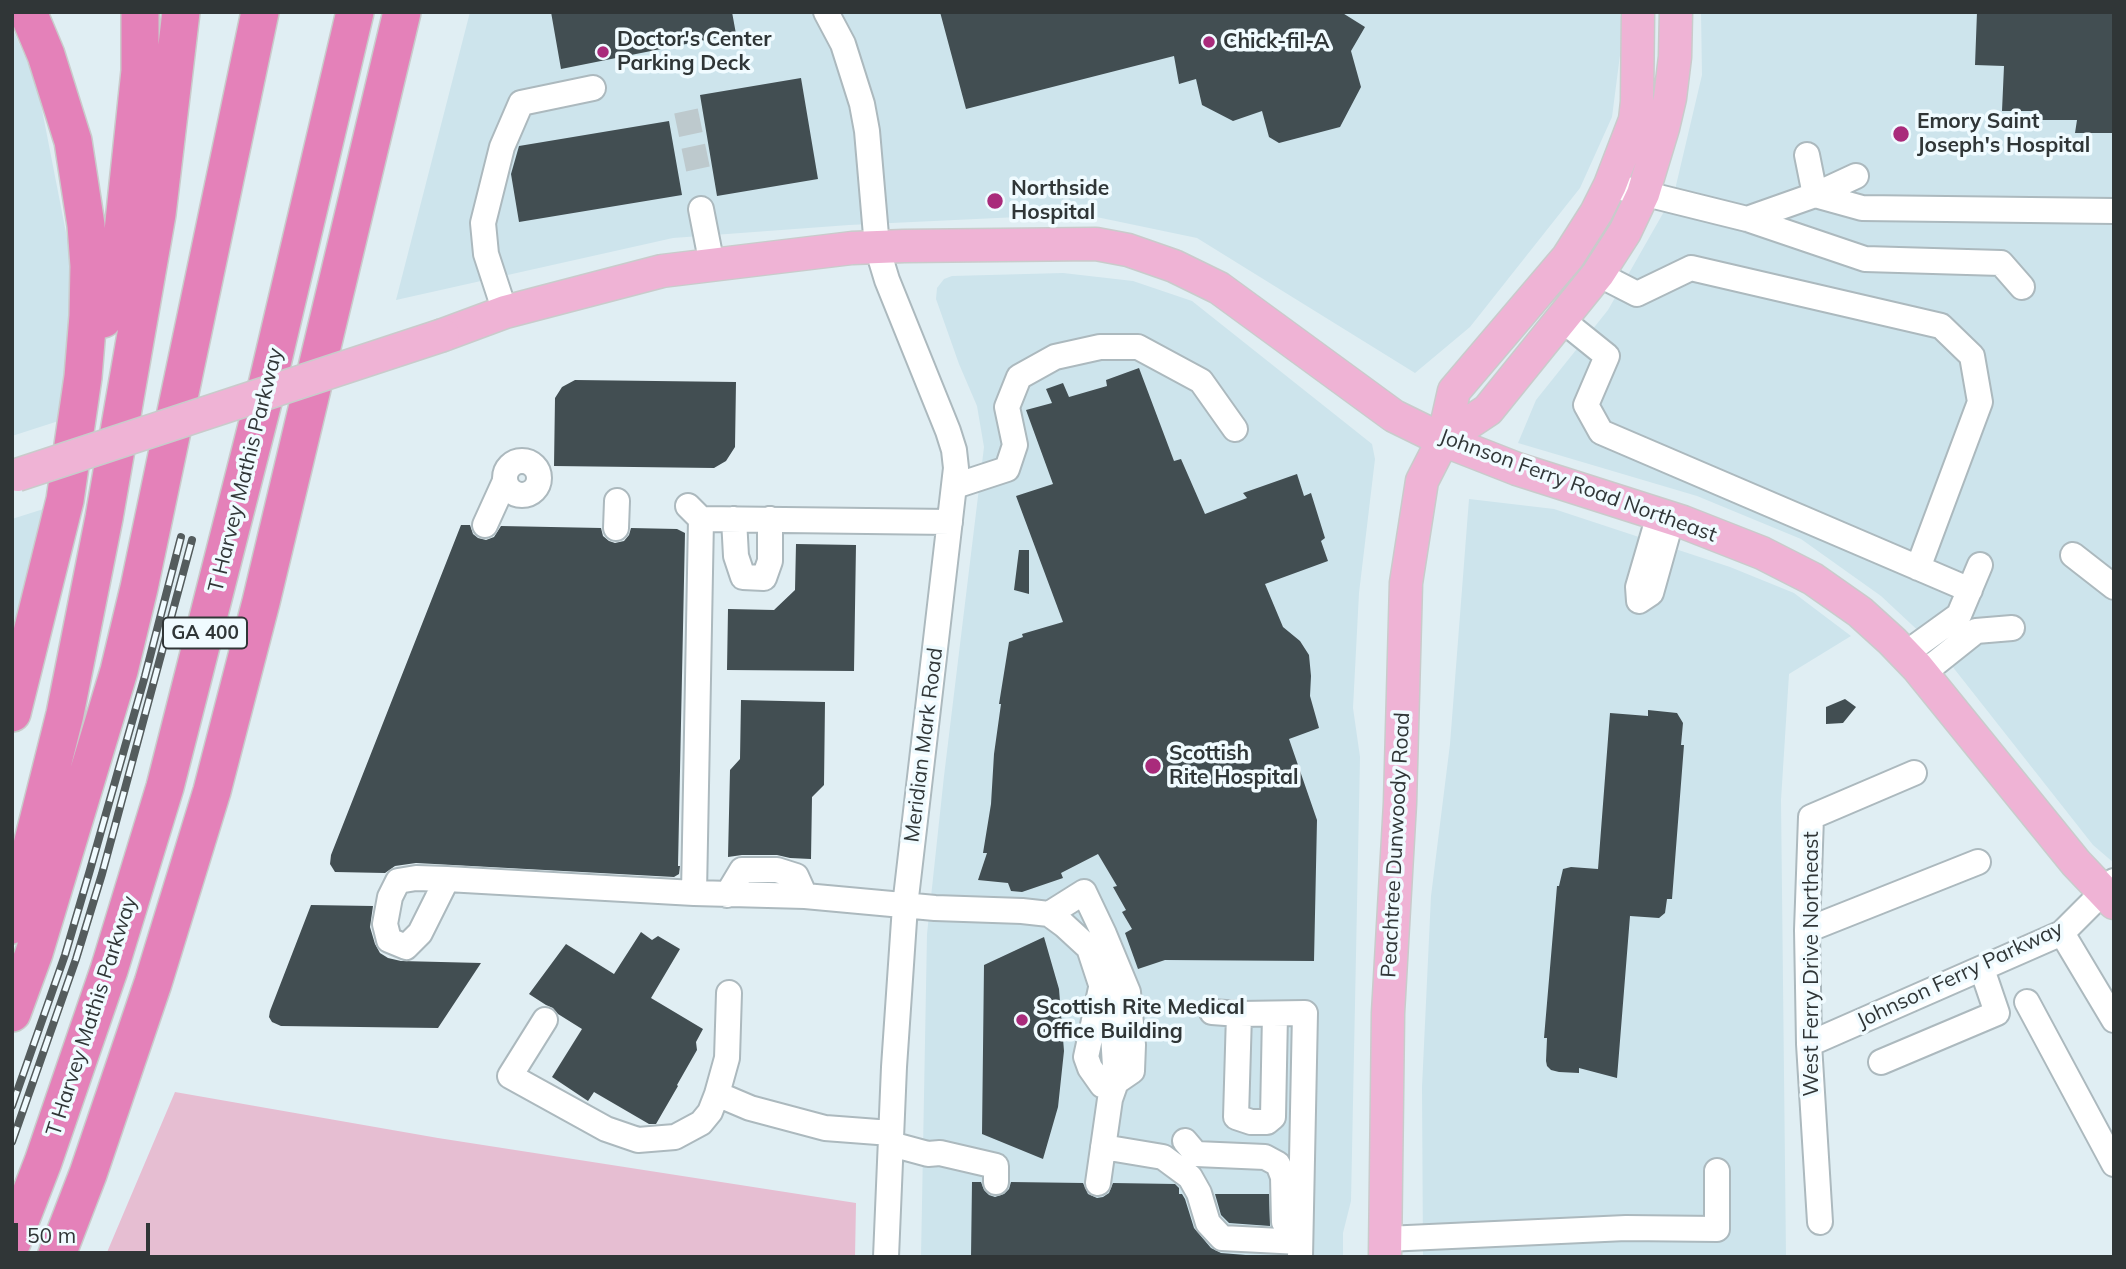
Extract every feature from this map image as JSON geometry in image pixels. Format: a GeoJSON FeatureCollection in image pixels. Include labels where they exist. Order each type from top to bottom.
{"type":"FeatureCollection","features":[{"type":"Feature","properties":{"kind":"highway"},"geometry":{"type":"LineString","coordinates":[[12,713],[65,500],[88,316],[89,267],[79,177],[67,119],[46,55],[28,12]]}},
{"type":"Feature","properties":{"kind":"highway"},"geometry":{"type":"LineString","coordinates":[[75,433],[122,241],[140,71],[140,12]]}},
{"type":"Feature","properties":{"kind":"highway"},"geometry":{"type":"LineString","coordinates":[[12,925],[65,714],[107,505],[157,214],[181,12]]}},
{"type":"Feature","properties":{"kind":"highway","name":"GA 400"},"geometry":{"type":"LineString","coordinates":[[12,1013],[34,953],[122,659],[260,12]]}},
{"type":"Feature","properties":{"kind":"highway","name":"T Harvey Mathis Parkway"},"geometry":{"type":"LineString","coordinates":[[12,1242],[43,1162],[105,982],[165,787],[263,402],[355,12]]}},
{"type":"Feature","properties":{"kind":"highway"},"geometry":{"type":"LineString","coordinates":[[56,1257],[137,1032],[212,791],[261,602],[402,12]]}},
{"type":"Feature","properties":{"kind":"main road","name":"Peachtree Dunwoody Road"},"geometry":{"type":"LineString","coordinates":[[1386,1248],[1388,1013],[1400,803],[1406,583],[1422,481],[1443,440],[1454,391],[1568,257],[1610,185],[1635,120],[1638,12]]}},
{"type":"Feature","properties":{"kind":"main road","name":"Peachtree Dunwoody Road"},"geometry":{"type":"LineString","coordinates":[[1443,440],[1488,410],[1598,274],[1625,232],[1643,194],[1657,152],[1670,98],[1675,57],[1676,12]]}},
{"type":"Feature","properties":{"kind":"main road","name":"Johnson Ferry Road Northeast"},"geometry":{"type":"LineString","coordinates":[[15,476],[443,335],[505,312],[662,271],[877,247],[1096,244],[1128,250],[1163,262],[1219,288],[1394,416],[1443,440],[1517,469],[1665,516],[1762,553],[1813,579],[1860,612],[1913,664],[2110,892]]}},
{"type":"Feature","properties":{"kind":"street","name":"Meridian Mark Road"},"geometry":{"type":"LineString","coordinates":[[826,12],[843,44],[862,104],[867,131],[877,247],[887,280],[954,450],[955,486],[905,906],[886,1257]]}},
{"type":"Feature","properties":{"kind":"street"},"geometry":{"type":"LineString","coordinates":[[505,312],[486,254],[483,223],[502,147],[520,103],[593,88]]}},
{"type":"Feature","properties":{"kind":"street"},"geometry":{"type":"LineString","coordinates":[[1807,155],[1815,195]]}},
{"type":"Feature","properties":{"kind":"street"},"geometry":{"type":"LineString","coordinates":[[1747,219],[1815,195],[1856,176]]}},
{"type":"Feature","properties":{"kind":"street"},"geometry":{"type":"LineString","coordinates":[[1610,185],[1747,219],[1865,259],[2001,263],[2022,287]]}},
{"type":"Feature","properties":{"kind":"street"},"geometry":{"type":"LineString","coordinates":[[1815,195],[1862,208],[2114,211]]}},
{"type":"Feature","properties":{"kind":"street"},"geometry":{"type":"LineString","coordinates":[[701,209],[712,265]]}},
{"type":"Feature","properties":{"kind":"street"},"geometry":{"type":"LineString","coordinates":[[1598,274],[1637,294],[1690,268],[1941,326],[1972,356],[1980,402],[1918,568]]}},
{"type":"Feature","properties":{"kind":"street"},"geometry":{"type":"LineString","coordinates":[[1561,319],[1607,356],[1586,405],[1601,432],[1969,590]]}},
{"type":"Feature","properties":{"kind":"street"},"geometry":{"type":"LineString","coordinates":[[955,486],[1007,469],[1016,445],[1007,407],[1020,377],[1055,357],[1100,347],[1138,346],[1201,381],[1235,429]]}},
{"type":"Feature","properties":{"kind":"street"},"geometry":{"type":"LineString","coordinates":[[485,525],[505,481]]}},
{"type":"Feature","properties":{"kind":"street"},"geometry":{"type":"LineString","coordinates":[[615,528],[617,501]]}},
{"type":"Feature","properties":{"kind":"street"},"geometry":{"type":"LineString","coordinates":[[694,893],[687,800],[694,512],[734,519],[950,523]]}},
{"type":"Feature","properties":{"kind":"street"},"geometry":{"type":"LineString","coordinates":[[734,519],[736,556],[743,578],[764,578],[771,561],[770,519]]}},
{"type":"Feature","properties":{"kind":"street"},"geometry":{"type":"LineString","coordinates":[[2073,555],[2114,587]]}},
{"type":"Feature","properties":{"kind":"street"},"geometry":{"type":"LineString","coordinates":[[1968,623],[1969,590],[1980,565]]}},
{"type":"Feature","properties":{"kind":"street"},"geometry":{"type":"LineString","coordinates":[[1913,664],[1968,623],[2012,628]]}},
{"type":"Feature","properties":{"kind":"street","name":"West Ferry Drive Northeast"},"geometry":{"type":"LineString","coordinates":[[1820,1222],[1809,1044],[1807,930],[1811,817],[1914,773]]}},
{"type":"Feature","properties":{"kind":"street"},"geometry":{"type":"LineString","coordinates":[[1807,930],[1978,862]]}},
{"type":"Feature","properties":{"kind":"street"},"geometry":{"type":"LineString","coordinates":[[447,879],[727,895],[742,870],[777,870],[796,876],[805,896],[905,906],[1022,911],[1049,915],[1088,948],[1101,984],[1086,1056],[1090,1068],[1102,1085],[1116,1082],[1132,1071],[1133,1045],[1128,992],[1084,892],[1049,915]]}},
{"type":"Feature","properties":{"kind":"street","name":"Johnson Ferry Parkway"},"geometry":{"type":"LineString","coordinates":[[1809,1044],[2062,933],[2110,892]]}},
{"type":"Feature","properties":{"kind":"street"},"geometry":{"type":"LineString","coordinates":[[2062,933],[2114,1020]]}},
{"type":"Feature","properties":{"kind":"street"},"geometry":{"type":"LineString","coordinates":[[1881,1062],[1997,1013],[1982,969]]}},
{"type":"Feature","properties":{"kind":"street"},"geometry":{"type":"LineString","coordinates":[[545,1020],[510,1076],[606,1129],[638,1140],[675,1137],[701,1123],[710,1112],[735,1040],[735,993]]}},
{"type":"Feature","properties":{"kind":"street"},"geometry":{"type":"LineString","coordinates":[[2028,1002],[2114,1164]]}},
{"type":"Feature","properties":{"kind":"street"},"geometry":{"type":"LineString","coordinates":[[1212,1012],[1305,1013],[1300,1243]]}},
{"type":"Feature","properties":{"kind":"street"},"geometry":{"type":"LineString","coordinates":[[1240,1014],[1236,1117],[1251,1122],[1267,1122],[1273,1117],[1275,1014]]}},
{"type":"Feature","properties":{"kind":"street"},"geometry":{"type":"LineString","coordinates":[[1098,1183],[1110,1099],[1116,1082]]}},
{"type":"Feature","properties":{"kind":"street"},"geometry":{"type":"LineString","coordinates":[[717,1094],[750,1108],[825,1128],[891,1139],[928,1154],[940,1153],[996,1166],[996,1182]]}},
{"type":"Feature","properties":{"kind":"street"},"geometry":{"type":"LineString","coordinates":[[1185,1140],[1196,1154],[1265,1157],[1278,1164],[1283,1177],[1284,1222],[1300,1243]]}},
{"type":"Feature","properties":{"kind":"street"},"geometry":{"type":"LineString","coordinates":[[1103,1147],[1163,1157],[1190,1177],[1199,1193],[1208,1223],[1222,1238],[1300,1243]]}},
{"type":"Feature","properties":{"kind":"street"},"geometry":{"type":"LineString","coordinates":[[1386,1248],[1626,1228],[1717,1229],[1717,1171]]}},
{"type":"Feature","properties":{"kind":"shaded area","name":"Northside Hospital"},"geometry":{"type":"Polygon","coordinates":[[[470,12],[1620,12],[1623,32],[1612,117],[1580,188],[1470,327],[1415,373],[1197,238],[1082,214],[849,225],[673,238],[396,300],[470,12]]]}},
{"type":"Feature","properties":{"kind":"shaded area"},"geometry":{"type":"Polygon","coordinates":[[[1701,12],[2114,12],[2114,863],[2093,845],[1941,652],[1881,596],[1801,539],[1697,496],[1518,443],[1536,400],[1608,310],[1674,194],[1702,75],[1701,12]]]}},
{"type":"Feature","properties":{"kind":"shaded area"},"geometry":{"type":"Polygon","coordinates":[[[12,27],[37,84],[68,243],[75,308],[74,416],[12,436],[12,27]]]}},
{"type":"Feature","properties":{"kind":"shaded area","name":"Scottish Rite Hospital"},"geometry":{"type":"Polygon","coordinates":[[[1063,273],[1133,281],[1192,301],[1372,444],[1375,459],[1359,593],[1353,708],[1360,757],[1351,1201],[1343,1233],[1343,1257],[921,1257],[927,934],[984,447],[977,406],[936,299],[937,288],[944,279],[952,276],[1063,273]]]}},
{"type":"Feature","properties":{"kind":"shaded area"},"geometry":{"type":"Polygon","coordinates":[[[1469,499],[1554,509],[1730,567],[1794,593],[1851,636],[1789,674],[1781,800],[1786,1257],[1423,1257],[1422,1087],[1431,896],[1450,744],[1469,499]]]}},
{"type":"Feature","properties":{"kind":"shaded area"},"geometry":{"type":"Polygon","coordinates":[[[53,506],[12,666],[12,519],[53,506]]]}},
{"type":"Feature","properties":{"kind":"shaded area"},"geometry":{"type":"Polygon","coordinates":[[[175,1092],[438,1138],[856,1203],[855,1257],[105,1257],[175,1092]]]}},
{"type":"Feature","properties":{"kind":"building","name":"Doctor's Center Parking Deck"},"geometry":{"type":"Polygon","coordinates":[[[551,12],[732,12],[736,34],[561,69],[551,12]]]}},
{"type":"Feature","properties":{"kind":"building"},"geometry":{"type":"Polygon","coordinates":[[[940,12],[1341,12],[1365,27],[1351,51],[1361,87],[1340,127],[1279,143],[1269,137],[1262,111],[1233,121],[1202,105],[1196,79],[1179,84],[1174,56],[966,109],[940,12]]]}},
{"type":"Feature","properties":{"kind":"building","name":"Emory Saint Joseph's Hospital"},"geometry":{"type":"Polygon","coordinates":[[[1977,12],[2114,12],[2114,133],[2075,133],[2077,120],[2036,120],[2036,111],[2002,111],[2004,66],[1975,65],[1977,12]]]}},
{"type":"Feature","properties":{"kind":"building"},"geometry":{"type":"Polygon","coordinates":[[[801,78],[818,179],[717,196],[700,95],[801,78]]]}},
{"type":"Feature","properties":{"kind":"building"},"geometry":{"type":"Polygon","coordinates":[[[669,121],[682,195],[519,222],[511,174],[519,146],[669,121]]]}},
{"type":"Feature","properties":{"kind":"building"},"geometry":{"type":"Polygon","coordinates":[[[1139,368],[1174,461],[1181,459],[1205,514],[1247,498],[1243,493],[1297,474],[1304,496],[1311,493],[1325,538],[1321,541],[1328,561],[1265,584],[1283,627],[1300,641],[1309,655],[1310,696],[1319,728],[1289,739],[1317,820],[1314,961],[1165,960],[1138,969],[1125,933],[1132,929],[1122,912],[1126,910],[1113,887],[1117,886],[1098,854],[1061,873],[1063,878],[1022,892],[1011,891],[1008,883],[978,880],[987,853],[983,853],[991,804],[999,704],[1009,642],[1023,637],[1022,634],[1063,622],[1016,496],[1053,484],[1026,410],[1052,403],[1046,389],[1063,383],[1069,397],[1107,386],[1106,380],[1139,368]]]}},
{"type":"Feature","properties":{"kind":"building"},"geometry":{"type":"Polygon","coordinates":[[[575,380],[736,382],[735,447],[726,461],[714,468],[554,466],[555,398],[562,387],[575,380]]]}},
{"type":"Feature","properties":{"kind":"building"},"geometry":{"type":"Polygon","coordinates":[[[461,525],[470,525],[473,534],[486,540],[494,537],[501,526],[601,528],[603,536],[615,543],[624,541],[631,528],[677,529],[685,533],[679,874],[674,877],[416,863],[395,866],[385,873],[335,872],[330,864],[331,855],[461,525]]]}},
{"type":"Feature","properties":{"kind":"building"},"geometry":{"type":"Polygon","coordinates":[[[796,544],[856,545],[854,671],[727,670],[728,609],[774,610],[795,590],[796,544]]]}},
{"type":"Feature","properties":{"kind":"building"},"geometry":{"type":"Polygon","coordinates":[[[1019,550],[1029,550],[1029,594],[1014,590],[1019,550]]]}},
{"type":"Feature","properties":{"kind":"building"},"geometry":{"type":"Polygon","coordinates":[[[1845,699],[1856,707],[1843,723],[1826,724],[1826,707],[1845,699]]]}},
{"type":"Feature","properties":{"kind":"building"},"geometry":{"type":"Polygon","coordinates":[[[741,700],[825,702],[824,785],[812,797],[811,859],[777,855],[728,857],[730,770],[740,759],[741,700]]]}},
{"type":"Feature","properties":{"kind":"building"},"geometry":{"type":"Polygon","coordinates":[[[1648,710],[1677,713],[1683,723],[1681,745],[1684,745],[1672,899],[1667,899],[1665,913],[1659,918],[1630,916],[1617,1078],[1579,1068],[1579,1073],[1551,1070],[1547,1066],[1547,1038],[1544,1038],[1557,886],[1563,869],[1598,869],[1610,713],[1648,716],[1648,710]]]}},
{"type":"Feature","properties":{"kind":"building"},"geometry":{"type":"Polygon","coordinates":[[[311,905],[373,906],[370,927],[380,953],[388,958],[401,961],[481,963],[438,1028],[281,1026],[272,1022],[270,1011],[311,905]]]}},
{"type":"Feature","properties":{"kind":"building"},"geometry":{"type":"Polygon","coordinates":[[[641,932],[652,940],[658,936],[680,949],[651,998],[703,1029],[696,1042],[697,1050],[656,1124],[649,1124],[594,1092],[588,1101],[552,1077],[582,1029],[529,994],[566,944],[614,974],[641,932]]]}},
{"type":"Feature","properties":{"kind":"building","name":"Scottish Rite Medical Office Building"},"geometry":{"type":"Polygon","coordinates":[[[1044,937],[1059,989],[1064,1051],[1058,1107],[1043,1159],[982,1134],[984,965],[1044,937]]]}},
{"type":"Feature","properties":{"kind":"building"},"geometry":{"type":"Polygon","coordinates":[[[972,1182],[981,1182],[984,1190],[995,1197],[1004,1194],[1011,1182],[1083,1183],[1088,1194],[1097,1198],[1109,1193],[1113,1183],[1175,1184],[1179,1188],[1179,1194],[1185,1199],[1194,1228],[1211,1248],[1221,1253],[1270,1257],[971,1257],[972,1182]]]}},
{"type":"Feature","properties":{"kind":"building"},"geometry":{"type":"Polygon","coordinates":[[[1215,1194],[1269,1194],[1270,1226],[1229,1223],[1221,1215],[1215,1194]]]}},
{"type":"Feature","properties":{"kind":"tunnel"},"geometry":{"type":"LineString","coordinates":[[686,111],[698,169]]}},
{"type":"Feature","properties":{"kind":"railway"},"geometry":{"type":"LineString","coordinates":[[12,1106],[65,955],[145,676],[181,537]]}},
{"type":"Feature","properties":{"kind":"railway"},"geometry":{"type":"LineString","coordinates":[[12,1142],[76,959],[102,874],[192,540]]}},
{"type":"Feature","properties":{"kind":"place","name":"Chick-fil-A"},"geometry":{"type":"Point","coordinates":[1209,42]}},
{"type":"Feature","properties":{"kind":"place","name":"Doctor's Center Parking Deck"},"geometry":{"type":"Point","coordinates":[603,52]}},
{"type":"Feature","properties":{"kind":"place","name":"Emory Saint Joseph's Hospital"},"geometry":{"type":"Point","coordinates":[1901,134]}},
{"type":"Feature","properties":{"kind":"place","name":"Northside Hospital"},"geometry":{"type":"Point","coordinates":[995,201]}},
{"type":"Feature","properties":{"kind":"place","name":"Scottish Rite Hospital"},"geometry":{"type":"Point","coordinates":[1153,766]}},
{"type":"Feature","properties":{"kind":"place","name":"Scottish Rite Medical Office Building"},"geometry":{"type":"Point","coordinates":[1022,1020]}}]}
